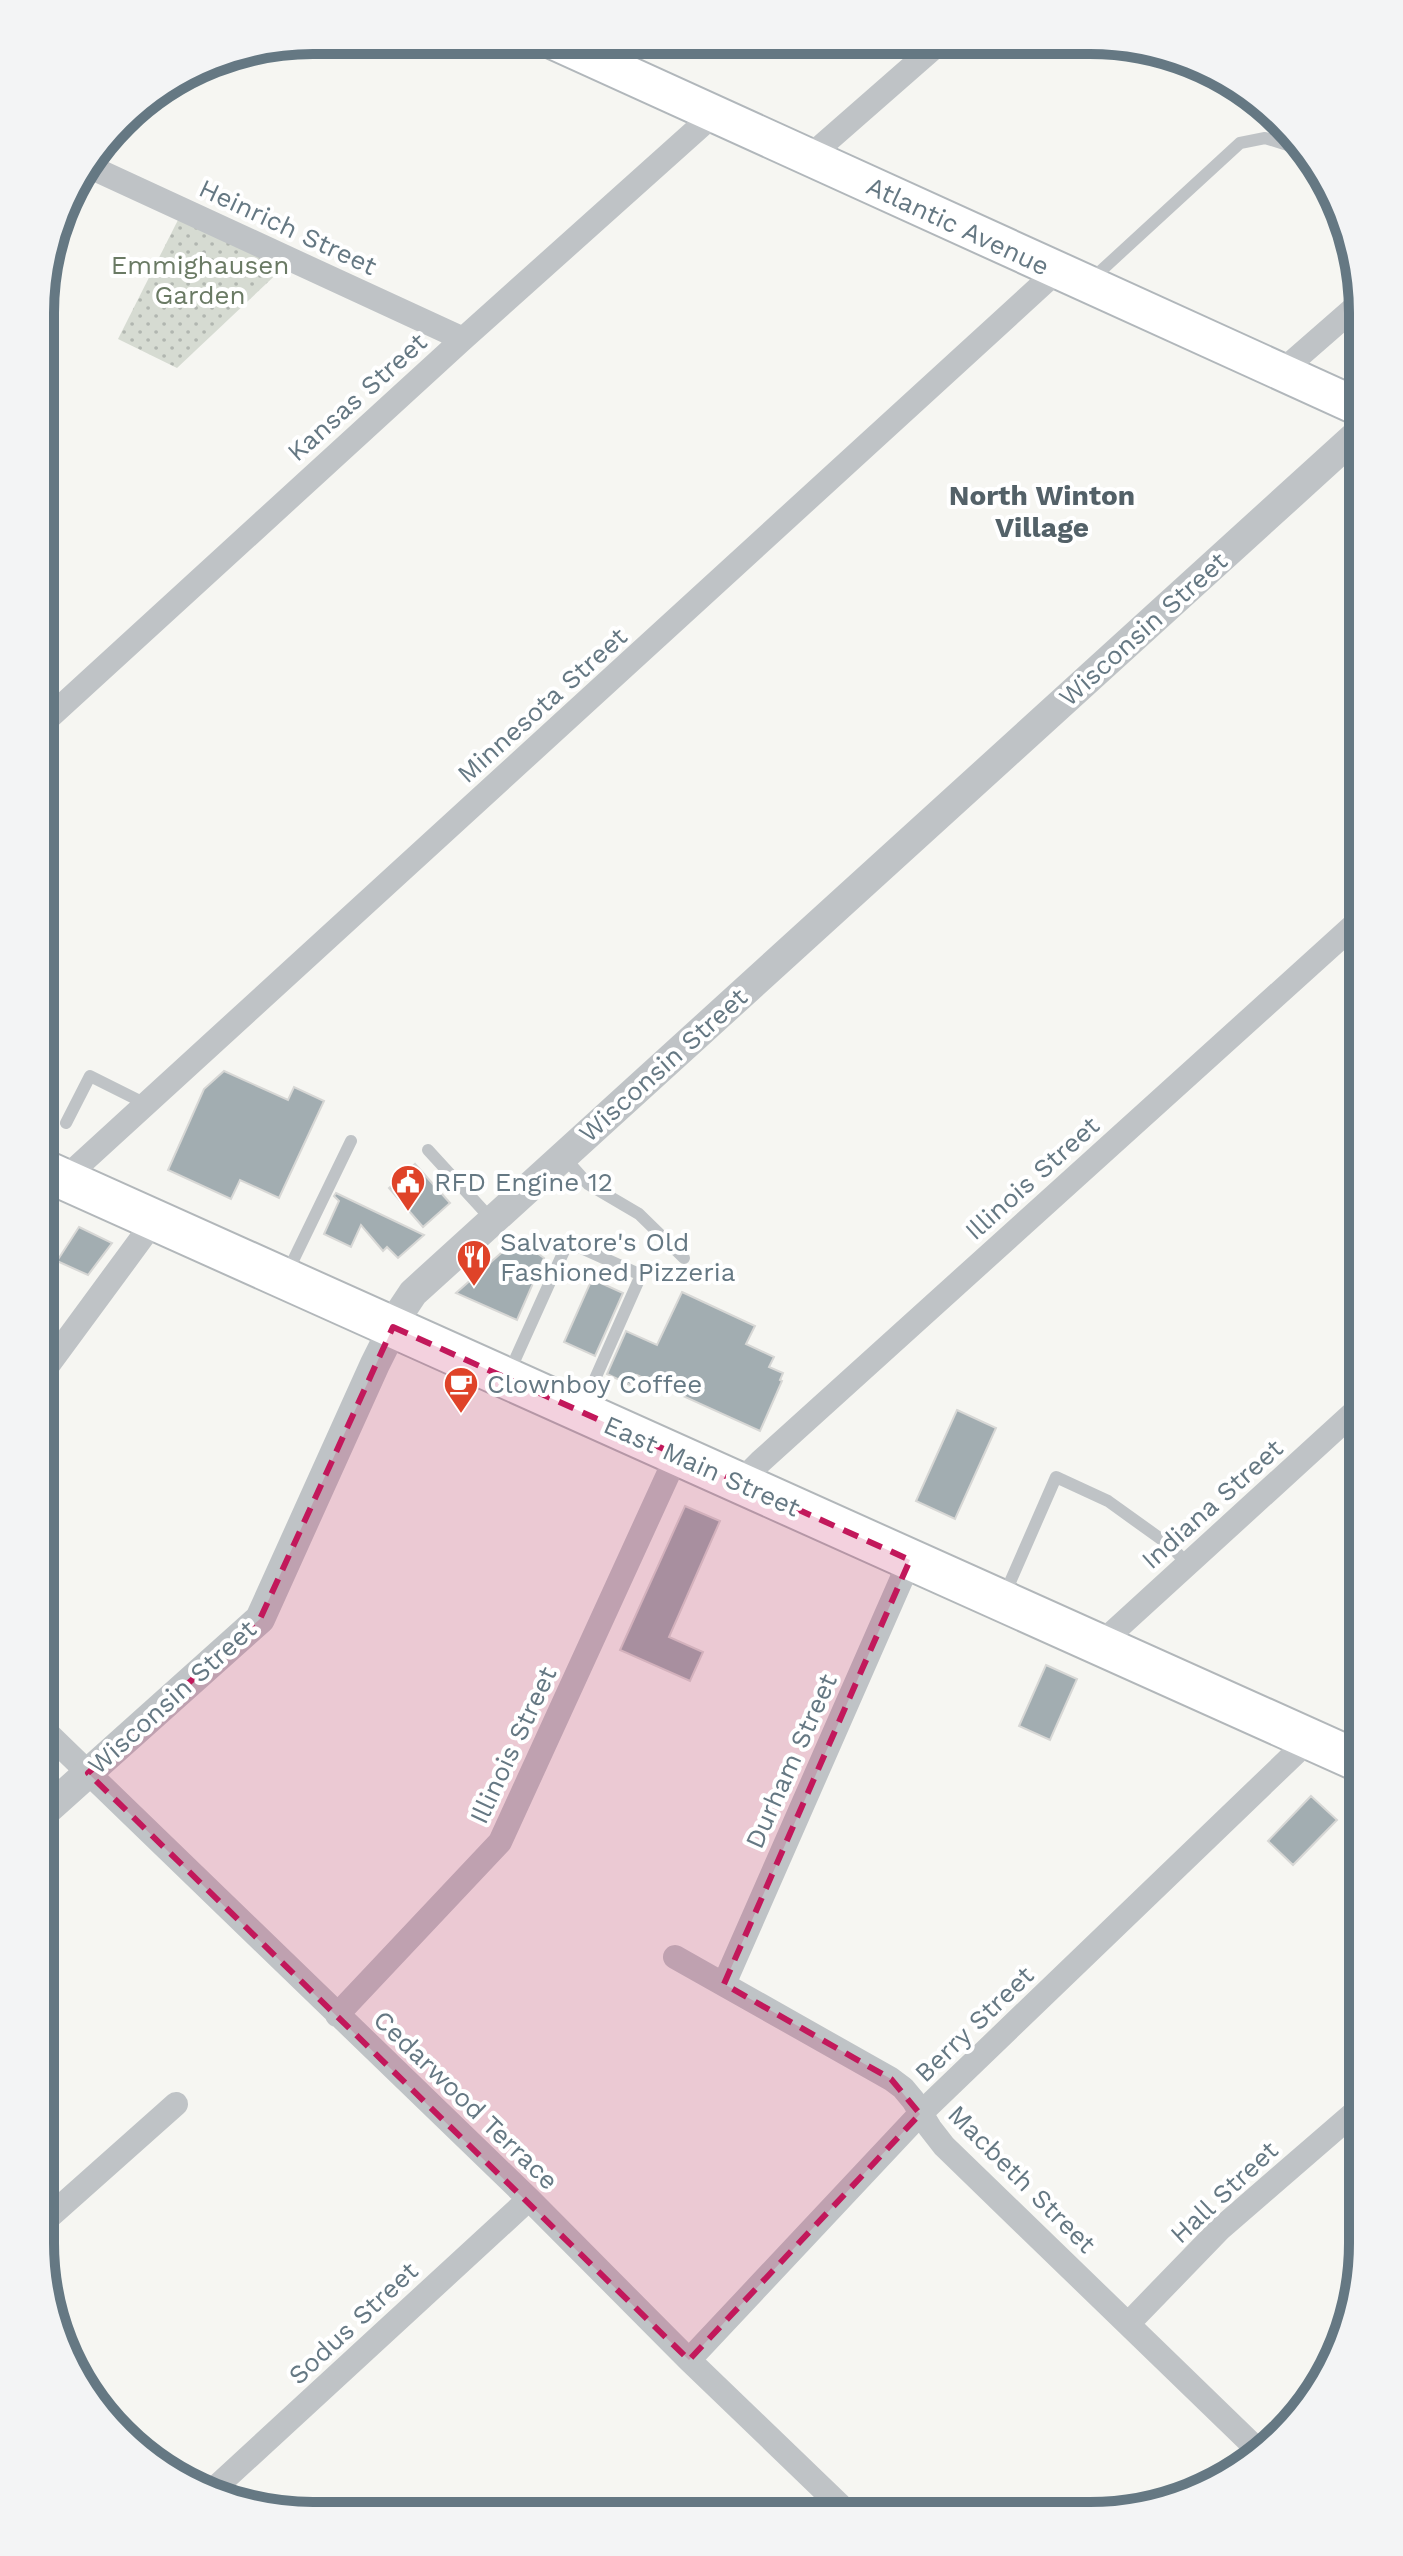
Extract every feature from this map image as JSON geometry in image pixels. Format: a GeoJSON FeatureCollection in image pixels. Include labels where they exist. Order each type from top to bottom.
{"type":"FeatureCollection","features":[{"type":"Feature","properties":{"kind":"main road","name":"Atlantic Avenue"},"geometry":{"type":"LineString","coordinates":[[594,55],[713,115],[1349,402]]}},
{"type":"Feature","properties":{"kind":"main road","name":"East Main Street"},"geometry":{"type":"LineString","coordinates":[[54,1175],[1348,1756]]}},
{"type":"Feature","properties":{"kind":"street"},"geometry":{"type":"LineString","coordinates":[[809,157],[926,54]]}},
{"type":"Feature","properties":{"kind":"street","name":"Kansas Street"},"geometry":{"type":"LineString","coordinates":[[54,713],[713,115]]}},
{"type":"Feature","properties":{"kind":"street","name":"Heinrich Street"},"geometry":{"type":"LineString","coordinates":[[98,170],[463,339]]}},
{"type":"Feature","properties":{"kind":"street","name":"Minnesota Street"},"geometry":{"type":"LineString","coordinates":[[54,1173],[146,1104],[1072,278]]}},
{"type":"Feature","properties":{"kind":"street"},"geometry":{"type":"LineString","coordinates":[[1282,371],[1349,313]]}},
{"type":"Feature","properties":{"kind":"street","name":"Wisconsin Street"},"geometry":{"type":"LineString","coordinates":[[54,1803],[260,1619],[393,1327],[413,1293],[1349,442]]}},
{"type":"Feature","properties":{"kind":"street","name":"Illinois Street"},"geometry":{"type":"LineString","coordinates":[[739,1483],[1349,930]]}},
{"type":"Feature","properties":{"kind":"street"},"geometry":{"type":"LineString","coordinates":[[54,1357],[155,1220]]}},
{"type":"Feature","properties":{"kind":"street","name":"Indiana Street"},"geometry":{"type":"LineString","coordinates":[[1099,1645],[1348,1417]]}},
{"type":"Feature","properties":{"kind":"street","name":"Illinois Street"},"geometry":{"type":"LineString","coordinates":[[337,2015],[500,1842],[677,1455]]}},
{"type":"Feature","properties":{"kind":"street","name":"Durham Street"},"geometry":{"type":"LineString","coordinates":[[724,1984],[910,1560]]}},
{"type":"Feature","properties":{"kind":"street","name":"Berry Street"},"geometry":{"type":"LineString","coordinates":[[689,2360],[920,2114],[1310,1739]]}},
{"type":"Feature","properties":{"kind":"street","name":"Cedarwood Terrace"},"geometry":{"type":"LineString","coordinates":[[54,1740],[529,2199],[836,2502]]}},
{"type":"Feature","properties":{"kind":"street","name":"Macbeth Street"},"geometry":{"type":"LineString","coordinates":[[675,1957],[903,2088],[944,2146],[1252,2444]]}},
{"type":"Feature","properties":{"kind":"street"},"geometry":{"type":"LineString","coordinates":[[54,2213],[176,2104]]}},
{"type":"Feature","properties":{"kind":"street","name":"Hall Street"},"geometry":{"type":"LineString","coordinates":[[1128,2324],[1220,2229],[1348,2118]]}},
{"type":"Feature","properties":{"kind":"street","name":"Sodus Street"},"geometry":{"type":"LineString","coordinates":[[219,2484],[529,2199]]}},
{"type":"Feature","properties":{"kind":"lane"},"geometry":{"type":"LineString","coordinates":[[1072,278],[1240,143],[1265,138],[1287,145]]}},
{"type":"Feature","properties":{"kind":"lane"},"geometry":{"type":"LineString","coordinates":[[66,1123],[90,1076],[146,1104]]}},
{"type":"Feature","properties":{"kind":"lane"},"geometry":{"type":"LineString","coordinates":[[284,1279],[351,1141]]}},
{"type":"Feature","properties":{"kind":"lane"},"geometry":{"type":"LineString","coordinates":[[428,1150],[493,1221]]}},
{"type":"Feature","properties":{"kind":"lane"},"geometry":{"type":"LineString","coordinates":[[563,1156],[588,1184],[639,1214],[684,1258]]}},
{"type":"Feature","properties":{"kind":"lane"},"geometry":{"type":"LineString","coordinates":[[507,1378],[568,1242],[641,1275],[581,1412]]}},
{"type":"Feature","properties":{"kind":"lane"},"geometry":{"type":"LineString","coordinates":[[1001,1601],[1056,1477],[1108,1501],[1172,1547],[1187,1564]]}},
{"type":"Feature","properties":{"kind":"highlighted area"},"geometry":{"type":"Polygon","coordinates":[[[393,1327],[910,1560],[724,1984],[891,2079],[920,2114],[689,2360],[88,1773],[260,1619],[393,1327]]]}},
{"type":"Feature","properties":{"kind":"green space","name":"Emmighausen Garden"},"geometry":{"type":"Polygon","coordinates":[[[180,216],[285,266],[177,368],[118,339],[180,216]]]}},
{"type":"Feature","properties":{"kind":"building"},"geometry":{"type":"Polygon","coordinates":[[[224,1071],[288,1100],[294,1087],[324,1101],[279,1198],[240,1180],[231,1199],[168,1170],[204,1089],[224,1071]]]}},
{"type":"Feature","properties":{"kind":"building"},"geometry":{"type":"Polygon","coordinates":[[[415,1164],[450,1203],[423,1227],[389,1188],[415,1164]]]}},
{"type":"Feature","properties":{"kind":"building"},"geometry":{"type":"Polygon","coordinates":[[[336,1193],[424,1235],[398,1258],[387,1247],[383,1251],[361,1225],[351,1247],[324,1234],[339,1201],[334,1196],[336,1193]]]}},
{"type":"Feature","properties":{"kind":"building"},"geometry":{"type":"Polygon","coordinates":[[[79,1227],[112,1243],[88,1275],[57,1261],[79,1227]]]}},
{"type":"Feature","properties":{"kind":"building"},"geometry":{"type":"Polygon","coordinates":[[[517,1239],[544,1258],[517,1320],[456,1293],[517,1239]]]}},
{"type":"Feature","properties":{"kind":"building"},"geometry":{"type":"Polygon","coordinates":[[[592,1279],[623,1293],[595,1356],[564,1342],[592,1279]]]}},
{"type":"Feature","properties":{"kind":"building"},"geometry":{"type":"Polygon","coordinates":[[[682,1292],[755,1326],[746,1344],[774,1357],[769,1367],[783,1373],[760,1431],[637,1375],[632,1386],[607,1374],[626,1331],[657,1345],[682,1292]]]}},
{"type":"Feature","properties":{"kind":"building"},"geometry":{"type":"Polygon","coordinates":[[[957,1410],[996,1428],[955,1519],[916,1501],[957,1410]]]}},
{"type":"Feature","properties":{"kind":"building"},"geometry":{"type":"Polygon","coordinates":[[[685,1506],[720,1521],[669,1637],[703,1652],[690,1681],[620,1650],[685,1506]]]}},
{"type":"Feature","properties":{"kind":"building"},"geometry":{"type":"Polygon","coordinates":[[[1046,1665],[1077,1679],[1050,1740],[1019,1726],[1046,1665]]]}},
{"type":"Feature","properties":{"kind":"building"},"geometry":{"type":"Polygon","coordinates":[[[1311,1796],[1337,1820],[1293,1865],[1268,1841],[1311,1796]]]}},
{"type":"Feature","properties":{"kind":"place","name":"RFD Engine 12"},"geometry":{"type":"Point","coordinates":[408,1213]}},
{"type":"Feature","properties":{"kind":"place","name":"Salvatore's Old Fashioned Pizzeria"},"geometry":{"type":"Point","coordinates":[474,1288]}},
{"type":"Feature","properties":{"kind":"place","name":"Clownboy Coffee"},"geometry":{"type":"Point","coordinates":[461,1415]}},
{"type":"Feature","properties":{"kind":"district","name":"North Winton Village"},"geometry":{"type":"Point","coordinates":[1042,511]}}]}
